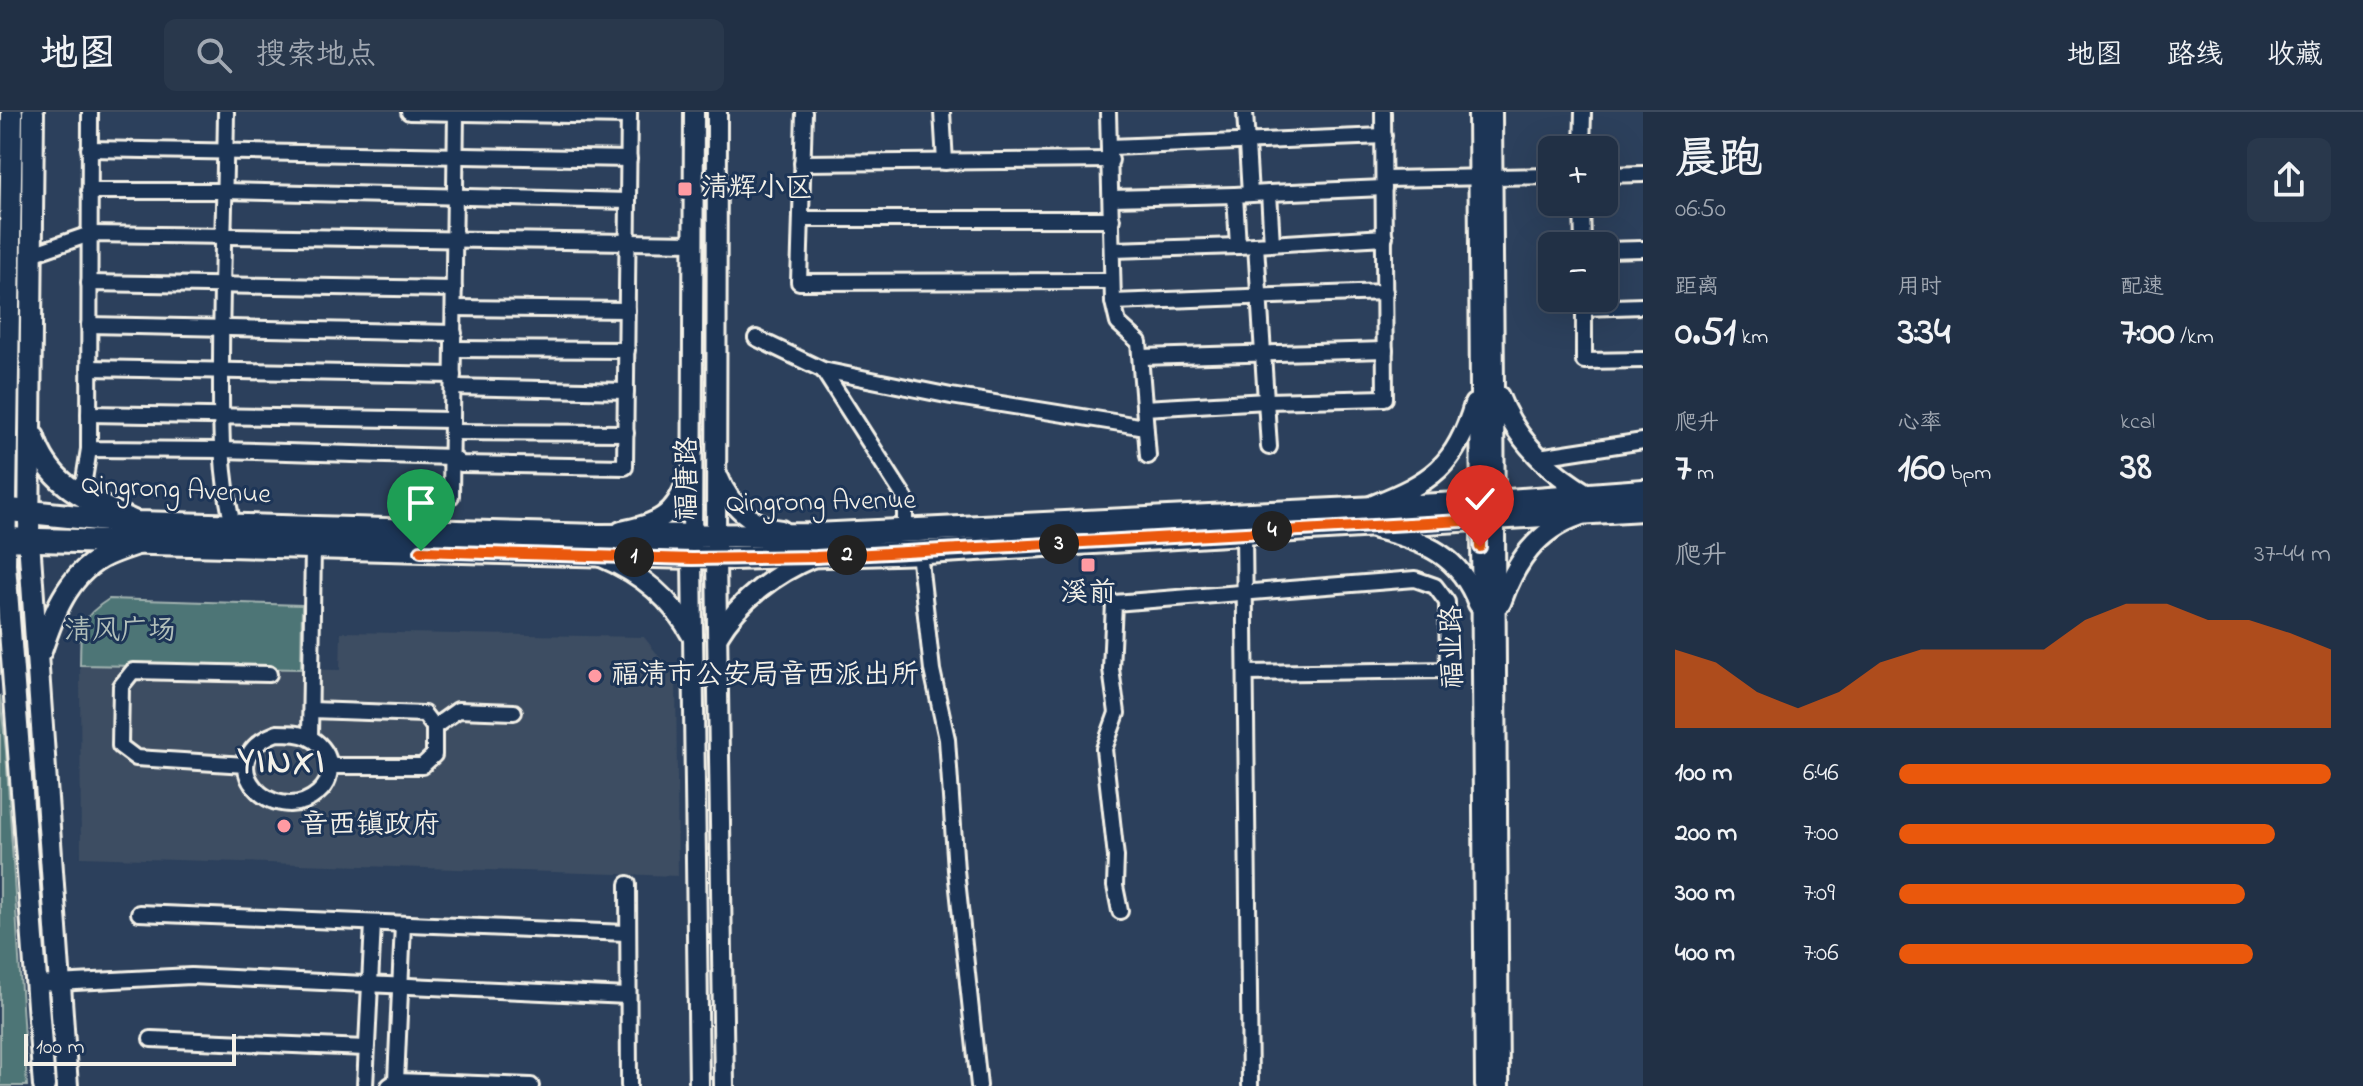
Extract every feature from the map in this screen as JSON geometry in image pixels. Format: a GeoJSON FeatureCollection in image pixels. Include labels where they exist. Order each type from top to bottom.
{"type":"FeatureCollection","features":[{"type":"Feature","properties":{"kind":"main road"},"geometry":{"type":"LineString","coordinates":[[12,112],[2,539],[14,660],[44,1086]]}},
{"type":"Feature","properties":{"kind":"main road"},"geometry":{"type":"LineString","coordinates":[[33,112],[29,540],[67,1086]]}},
{"type":"Feature","properties":{"kind":"main road"},"geometry":{"type":"LineString","coordinates":[[29,421],[40,456],[49,470],[137,533],[81,572],[60,602],[37,662]]}},
{"type":"Feature","properties":{"kind":"main road","name":"Qingrong Avenue"},"geometry":{"type":"LineString","coordinates":[[1589,504],[1643,491]]}},
{"type":"Feature","properties":{"kind":"main road","name":"Qingrong Avenue"},"geometry":{"type":"LineString","coordinates":[[918,542],[1589,504],[1643,509]]}},
{"type":"Feature","properties":{"kind":"main road","name":"Qingrong Avenue"},"geometry":{"type":"LineString","coordinates":[[2,509],[29,511],[137,533],[313,548],[599,546],[692,536],[815,546]]}},
{"type":"Feature","properties":{"kind":"main road","name":"Qingrong Avenue"},"geometry":{"type":"LineString","coordinates":[[2,539],[29,540],[233,525],[599,546],[692,559],[716,559],[815,546],[1244,532],[1363,518]]}},
{"type":"Feature","properties":{"kind":"main road"},"geometry":{"type":"LineString","coordinates":[[0,620],[14,660]]}},
{"type":"Feature","properties":{"kind":"street"},"geometry":{"type":"LineString","coordinates":[[75,491],[84,480],[89,449],[90,112]]}},
{"type":"Feature","properties":{"kind":"street"},"geometry":{"type":"LineString","coordinates":[[226,112],[221,329],[222,450],[224,489],[233,525]]}},
{"type":"Feature","properties":{"kind":"street"},"geometry":{"type":"LineString","coordinates":[[89,449],[452,457],[461,464],[625,467],[629,114],[409,112]]}},
{"type":"Feature","properties":{"kind":"street","name":"福唐路"},"geometry":{"type":"LineString","coordinates":[[694,112],[692,559],[699,1086]]}},
{"type":"Feature","properties":{"kind":"street","name":"福唐路"},"geometry":{"type":"LineString","coordinates":[[717,112],[716,559],[724,1086]]}},
{"type":"Feature","properties":{"kind":"street"},"geometry":{"type":"LineString","coordinates":[[804,112],[799,282],[1112,281]]}},
{"type":"Feature","properties":{"kind":"street"},"geometry":{"type":"LineString","coordinates":[[942,112],[945,162]]}},
{"type":"Feature","properties":{"kind":"street"},"geometry":{"type":"LineString","coordinates":[[1108,112],[1113,302],[1118,323],[1139,342],[1148,456]]}},
{"type":"Feature","properties":{"kind":"street"},"geometry":{"type":"LineString","coordinates":[[1238,246],[1247,142],[1245,112]]}},
{"type":"Feature","properties":{"kind":"street"},"geometry":{"type":"LineString","coordinates":[[1144,408],[1385,398],[1383,112]]}},
{"type":"Feature","properties":{"kind":"street","name":"福业路"},"geometry":{"type":"LineString","coordinates":[[1478,112],[1486,177]]}},
{"type":"Feature","properties":{"kind":"street","name":"福业路"},"geometry":{"type":"LineString","coordinates":[[1492,112],[1486,177],[1487,383],[1499,1086]]}},
{"type":"Feature","properties":{"kind":"street"},"geometry":{"type":"LineString","coordinates":[[1582,136],[1583,112]]}},
{"type":"Feature","properties":{"kind":"street"},"geometry":{"type":"LineString","coordinates":[[451,496],[456,113]]}},
{"type":"Feature","properties":{"kind":"street"},"geometry":{"type":"LineString","coordinates":[[802,163],[945,162],[1384,136]]}},
{"type":"Feature","properties":{"kind":"street"},"geometry":{"type":"LineString","coordinates":[[89,149],[629,159]]}},
{"type":"Feature","properties":{"kind":"street"},"geometry":{"type":"LineString","coordinates":[[1618,175],[1643,174]]}},
{"type":"Feature","properties":{"kind":"street"},"geometry":{"type":"LineString","coordinates":[[1111,198],[1243,195],[1384,183],[1538,176]]}},
{"type":"Feature","properties":{"kind":"street"},"geometry":{"type":"LineString","coordinates":[[89,191],[225,191],[628,201]]}},
{"type":"Feature","properties":{"kind":"street"},"geometry":{"type":"LineString","coordinates":[[1269,193],[1272,244]]}},
{"type":"Feature","properties":{"kind":"street"},"geometry":{"type":"LineString","coordinates":[[801,219],[1112,219]]}},
{"type":"Feature","properties":{"kind":"street"},"geometry":{"type":"LineString","coordinates":[[32,254],[90,234],[694,243]]}},
{"type":"Feature","properties":{"kind":"street"},"geometry":{"type":"LineString","coordinates":[[1113,250],[1385,237]]}},
{"type":"Feature","properties":{"kind":"street"},"geometry":{"type":"LineString","coordinates":[[1256,245],[1269,447]]}},
{"type":"Feature","properties":{"kind":"street"},"geometry":{"type":"LineString","coordinates":[[1618,250],[1643,249]]}},
{"type":"Feature","properties":{"kind":"street"},"geometry":{"type":"LineString","coordinates":[[89,283],[454,289]]}},
{"type":"Feature","properties":{"kind":"street"},"geometry":{"type":"LineString","coordinates":[[1113,302],[1385,292]]}},
{"type":"Feature","properties":{"kind":"street"},"geometry":{"type":"LineString","coordinates":[[1618,305],[1643,306]]}},
{"type":"Feature","properties":{"kind":"street"},"geometry":{"type":"LineString","coordinates":[[454,308],[627,310]]}},
{"type":"Feature","properties":{"kind":"street"},"geometry":{"type":"LineString","coordinates":[[1584,312],[1584,361],[1643,360]]}},
{"type":"Feature","properties":{"kind":"street"},"geometry":{"type":"LineString","coordinates":[[89,325],[454,333]]}},
{"type":"Feature","properties":{"kind":"street"},"geometry":{"type":"LineString","coordinates":[[756,338],[823,370],[951,396],[1145,427]]}},
{"type":"Feature","properties":{"kind":"street"},"geometry":{"type":"LineString","coordinates":[[453,349],[627,350]]}},
{"type":"Feature","properties":{"kind":"street"},"geometry":{"type":"LineString","coordinates":[[1141,357],[1385,350]]}},
{"type":"Feature","properties":{"kind":"street"},"geometry":{"type":"LineString","coordinates":[[89,368],[221,370],[626,391]]}},
{"type":"Feature","properties":{"kind":"street"},"geometry":{"type":"LineString","coordinates":[[823,370],[905,498],[905,523],[918,542],[932,670],[947,739],[956,870],[979,1086]]}},
{"type":"Feature","properties":{"kind":"street"},"geometry":{"type":"LineString","coordinates":[[1363,518],[1425,544],[1444,556],[1460,570],[1490,614],[1521,559],[1534,543],[1589,504],[1520,437],[1487,383]]}},
{"type":"Feature","properties":{"kind":"street"},"geometry":{"type":"LineString","coordinates":[[1363,518],[1432,475],[1454,455],[1487,383]]}},
{"type":"Feature","properties":{"kind":"street"},"geometry":{"type":"LineString","coordinates":[[89,414],[222,415],[626,433]]}},
{"type":"Feature","properties":{"kind":"street"},"geometry":{"type":"LineString","coordinates":[[1539,457],[1643,441]]}},
{"type":"Feature","properties":{"kind":"street"},"geometry":{"type":"LineString","coordinates":[[692,466],[680,501],[666,516],[599,546],[654,587],[670,604],[693,639]]}},
{"type":"Feature","properties":{"kind":"street"},"geometry":{"type":"LineString","coordinates":[[716,467],[726,494],[750,518],[765,528],[815,546]]}},
{"type":"Feature","properties":{"kind":"street"},"geometry":{"type":"LineString","coordinates":[[1244,532],[1250,1086]]}},
{"type":"Feature","properties":{"kind":"street"},"geometry":{"type":"LineString","coordinates":[[717,639],[741,605],[815,546]]}},
{"type":"Feature","properties":{"kind":"street"},"geometry":{"type":"LineString","coordinates":[[310,737],[313,548]]}},
{"type":"Feature","properties":{"kind":"street"},"geometry":{"type":"LineString","coordinates":[[1120,911],[1115,886],[1116,857],[1104,749],[1117,713],[1111,669],[1114,603],[1415,579],[1435,586],[1447,602],[1448,670],[1246,673]]}},
{"type":"Feature","properties":{"kind":"street","name":"福业路"},"geometry":{"type":"LineString","coordinates":[[1485,1086],[1490,614]]}},
{"type":"Feature","properties":{"kind":"street"},"geometry":{"type":"LineString","coordinates":[[246,765],[136,758],[120,746],[121,686],[133,671],[269,674]]}},
{"type":"Feature","properties":{"kind":"street"},"geometry":{"type":"LineString","coordinates":[[311,710],[424,714],[434,727],[434,755],[422,766],[331,766]]}},
{"type":"Feature","properties":{"kind":"street"},"geometry":{"type":"LineString","coordinates":[[434,727],[458,710],[514,712]]}},
{"type":"Feature","properties":{"kind":"street"},"geometry":{"type":"LineString","coordinates":[[277,733],[310,737],[323,748],[331,766],[320,792],[303,801],[281,802],[259,794],[251,784],[246,765],[252,749],[264,738],[277,733]]}},
{"type":"Feature","properties":{"kind":"street"},"geometry":{"type":"LineString","coordinates":[[628,884],[629,1086]]}},
{"type":"Feature","properties":{"kind":"street"},"geometry":{"type":"LineString","coordinates":[[139,913],[627,933]]}},
{"type":"Feature","properties":{"kind":"street"},"geometry":{"type":"LineString","coordinates":[[365,1086],[373,923]]}},
{"type":"Feature","properties":{"kind":"street"},"geometry":{"type":"LineString","coordinates":[[403,924],[392,1083],[531,1086]]}},
{"type":"Feature","properties":{"kind":"street"},"geometry":{"type":"LineString","coordinates":[[37,984],[191,976],[628,996]]}},
{"type":"Feature","properties":{"kind":"street"},"geometry":{"type":"LineString","coordinates":[[151,1039],[366,1048]]}},
{"type":"Feature","properties":{"kind":"shaded area"},"geometry":{"type":"Polygon","coordinates":[[[341,632],[644,637],[676,678],[678,876],[81,857],[80,665],[340,670],[341,632]]]}},
{"type":"Feature","properties":{"kind":"green space","name":"清风广场"},"geometry":{"type":"Polygon","coordinates":[[[109,599],[302,605],[301,669],[80,665],[80,643],[86,619],[109,599]]]}},
{"type":"Feature","properties":{"kind":"green space"},"geometry":{"type":"Polygon","coordinates":[[[0,695],[6,751],[27,1086],[0,1086],[0,695]]]}},
{"type":"Feature","properties":{"kind":"place","name":"清辉小区"},"geometry":{"type":"Point","coordinates":[685,189]}},
{"type":"Feature","properties":{"kind":"place","name":"溪前"},"geometry":{"type":"Point","coordinates":[1088,565]}},
{"type":"Feature","properties":{"kind":"place","name":"福清市公安局音西派出所"},"geometry":{"type":"Point","coordinates":[595,676]}},
{"type":"Feature","properties":{"kind":"place","name":"音西镇政府"},"geometry":{"type":"Point","coordinates":[284,826]}},
{"type":"Feature","properties":{"kind":"district","name":"YINXI"},"geometry":{"type":"Point","coordinates":[282,763]}},
{"type":"Feature","properties":{"kind":"route"},"geometry":{"type":"LineString","coordinates":[[421,551],[692,559],[816,557],[1480,520],[1480,547]]}}]}
